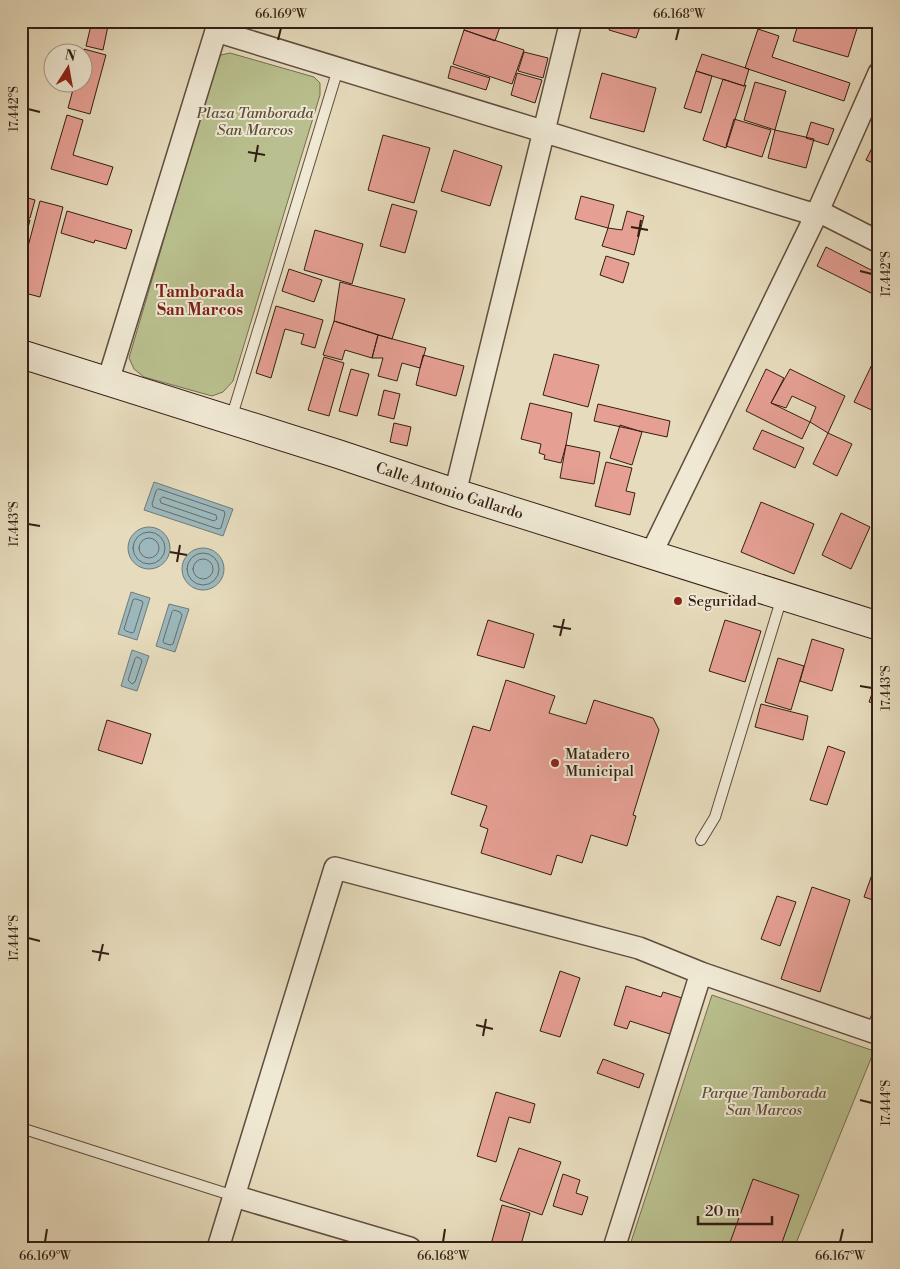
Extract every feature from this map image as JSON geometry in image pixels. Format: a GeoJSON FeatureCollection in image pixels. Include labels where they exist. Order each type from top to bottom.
{"type":"FeatureCollection","features":[{"type":"Feature","properties":{"kind":"main road","name":"Calle Antonio Gallardo"},"geometry":{"type":"LineString","coordinates":[[24,363],[108,381],[455,493],[879,626]]}},
{"type":"Feature","properties":{"kind":"street"},"geometry":{"type":"LineString","coordinates":[[455,493],[571,21]]}},
{"type":"Feature","properties":{"kind":"street"},"geometry":{"type":"LineString","coordinates":[[108,381],[218,26],[338,68],[817,213],[879,242]]}},
{"type":"Feature","properties":{"kind":"street"},"geometry":{"type":"LineString","coordinates":[[651,554],[817,213],[879,73]]}},
{"type":"Feature","properties":{"kind":"street"},"geometry":{"type":"LineString","coordinates":[[218,1248],[335,868],[638,948],[701,973],[875,1033]]}},
{"type":"Feature","properties":{"kind":"street"},"geometry":{"type":"LineString","coordinates":[[614,1248],[701,973]]}},
{"type":"Feature","properties":{"kind":"street"},"geometry":{"type":"LineString","coordinates":[[234,1196],[410,1248]]}},
{"type":"Feature","properties":{"kind":"lane"},"geometry":{"type":"LineString","coordinates":[[231,420],[338,68]]}},
{"type":"Feature","properties":{"kind":"lane"},"geometry":{"type":"LineString","coordinates":[[701,840],[714,817],[783,596]]}},
{"type":"Feature","properties":{"kind":"lane"},"geometry":{"type":"LineString","coordinates":[[875,1033],[879,1012]]}},
{"type":"Feature","properties":{"kind":"lane"},"geometry":{"type":"LineString","coordinates":[[21,1128],[234,1196]]}},
{"type":"Feature","properties":{"kind":"green space","name":"Plaza Tamborada San Marcos"},"geometry":{"type":"Polygon","coordinates":[[[230,53],[314,77],[320,83],[320,95],[233,381],[223,392],[212,396],[144,377],[134,369],[129,358],[216,62],[221,55],[230,53]]]}},
{"type":"Feature","properties":{"kind":"green space","name":"Parque Tamborada San Marcos"},"geometry":{"type":"Polygon","coordinates":[[[712,995],[874,1051],[794,1248],[629,1248],[712,995]]]}},
{"type":"Feature","properties":{"kind":"water"},"geometry":{"type":"Polygon","coordinates":[[[154,482],[233,509],[223,536],[144,510],[154,482]]]}},
{"type":"Feature","properties":{"kind":"water"},"geometry":{"type":"Polygon","coordinates":[[[145,527],[153,527],[164,533],[170,548],[164,563],[153,569],[145,569],[134,563],[128,552],[128,544],[134,533],[145,527]]]}},
{"type":"Feature","properties":{"kind":"water"},"geometry":{"type":"Polygon","coordinates":[[[199,548],[207,548],[218,554],[224,569],[218,584],[207,590],[199,590],[188,584],[182,573],[182,565],[188,554],[199,548]]]}},
{"type":"Feature","properties":{"kind":"water"},"geometry":{"type":"Polygon","coordinates":[[[131,592],[150,598],[137,640],[118,634],[131,592]]]}},
{"type":"Feature","properties":{"kind":"water"},"geometry":{"type":"Polygon","coordinates":[[[169,604],[189,609],[175,652],[156,646],[169,604]]]}},
{"type":"Feature","properties":{"kind":"water"},"geometry":{"type":"Polygon","coordinates":[[[132,650],[149,656],[137,691],[121,686],[132,650]]]}},
{"type":"Feature","properties":{"kind":"building"},"geometry":{"type":"Polygon","coordinates":[[[92,21],[109,21],[103,50],[92,47],[92,42],[87,42],[92,21]]]}},
{"type":"Feature","properties":{"kind":"building"},"geometry":{"type":"Polygon","coordinates":[[[467,21],[502,21],[495,41],[464,30],[467,21]]]}},
{"type":"Feature","properties":{"kind":"building"},"geometry":{"type":"Polygon","coordinates":[[[612,21],[631,21],[641,24],[636,38],[609,30],[612,21]]]}},
{"type":"Feature","properties":{"kind":"building"},"geometry":{"type":"Polygon","coordinates":[[[799,21],[859,22],[848,57],[793,41],[799,21]]]}},
{"type":"Feature","properties":{"kind":"building"},"geometry":{"type":"Polygon","coordinates":[[[758,29],[779,36],[772,57],[850,83],[844,101],[745,68],[758,29]]]}},
{"type":"Feature","properties":{"kind":"building"},"geometry":{"type":"Polygon","coordinates":[[[464,30],[524,50],[512,84],[453,64],[464,30]]]}},
{"type":"Feature","properties":{"kind":"building"},"geometry":{"type":"Polygon","coordinates":[[[92,51],[106,55],[90,114],[68,108],[72,92],[92,92],[92,51]]]}},
{"type":"Feature","properties":{"kind":"building"},"geometry":{"type":"Polygon","coordinates":[[[524,52],[548,58],[543,78],[518,71],[524,52]]]}},
{"type":"Feature","properties":{"kind":"building"},"geometry":{"type":"Polygon","coordinates":[[[702,54],[749,69],[744,86],[696,71],[702,54]]]}},
{"type":"Feature","properties":{"kind":"building"},"geometry":{"type":"Polygon","coordinates":[[[451,66],[490,78],[486,90],[448,78],[451,66]]]}},
{"type":"Feature","properties":{"kind":"building"},"geometry":{"type":"Polygon","coordinates":[[[696,71],[712,76],[701,113],[684,108],[696,71]]]}},
{"type":"Feature","properties":{"kind":"building"},"geometry":{"type":"Polygon","coordinates":[[[517,73],[542,80],[535,103],[511,95],[517,73]]]}},
{"type":"Feature","properties":{"kind":"building"},"geometry":{"type":"Polygon","coordinates":[[[602,73],[656,88],[644,132],[590,118],[602,73]]]}},
{"type":"Feature","properties":{"kind":"building"},"geometry":{"type":"Polygon","coordinates":[[[723,79],[746,85],[726,148],[703,140],[723,79]]]}},
{"type":"Feature","properties":{"kind":"building"},"geometry":{"type":"Polygon","coordinates":[[[755,82],[786,91],[775,130],[744,120],[755,82]]]}},
{"type":"Feature","properties":{"kind":"building"},"geometry":{"type":"Polygon","coordinates":[[[67,115],[83,120],[73,155],[113,167],[107,185],[51,169],[67,115]]]}},
{"type":"Feature","properties":{"kind":"building"},"geometry":{"type":"Polygon","coordinates":[[[734,119],[771,130],[762,157],[726,146],[734,119]]]}},
{"type":"Feature","properties":{"kind":"building"},"geometry":{"type":"Polygon","coordinates":[[[879,120],[879,133],[874,131],[879,120]]]}},
{"type":"Feature","properties":{"kind":"building"},"geometry":{"type":"Polygon","coordinates":[[[811,122],[834,129],[828,145],[806,138],[811,122]]]}},
{"type":"Feature","properties":{"kind":"building"},"geometry":{"type":"Polygon","coordinates":[[[775,130],[814,139],[806,168],[768,158],[775,130]]]}},
{"type":"Feature","properties":{"kind":"building"},"geometry":{"type":"Polygon","coordinates":[[[879,134],[879,166],[866,160],[879,134]]]}},
{"type":"Feature","properties":{"kind":"building"},"geometry":{"type":"Polygon","coordinates":[[[383,135],[430,148],[414,203],[368,190],[383,135]]]}},
{"type":"Feature","properties":{"kind":"building"},"geometry":{"type":"Polygon","coordinates":[[[454,150],[502,166],[490,206],[441,191],[454,150]]]}},
{"type":"Feature","properties":{"kind":"building"},"geometry":{"type":"Polygon","coordinates":[[[21,196],[35,200],[30,218],[21,216],[21,196]]]}},
{"type":"Feature","properties":{"kind":"building"},"geometry":{"type":"Polygon","coordinates":[[[581,196],[614,205],[608,228],[575,219],[581,196]]]}},
{"type":"Feature","properties":{"kind":"building"},"geometry":{"type":"Polygon","coordinates":[[[40,201],[63,207],[40,297],[21,292],[21,273],[40,201]]]}},
{"type":"Feature","properties":{"kind":"building"},"geometry":{"type":"Polygon","coordinates":[[[392,204],[417,211],[405,253],[380,246],[392,204]]]}},
{"type":"Feature","properties":{"kind":"building"},"geometry":{"type":"Polygon","coordinates":[[[67,211],[132,230],[126,249],[95,240],[94,243],[61,233],[67,211]]]}},
{"type":"Feature","properties":{"kind":"building"},"geometry":{"type":"Polygon","coordinates":[[[627,211],[644,216],[634,255],[602,246],[608,228],[622,230],[627,211]]]}},
{"type":"Feature","properties":{"kind":"building"},"geometry":{"type":"Polygon","coordinates":[[[21,218],[30,220],[21,255],[21,218]]]}},
{"type":"Feature","properties":{"kind":"building"},"geometry":{"type":"Polygon","coordinates":[[[315,230],[363,244],[352,284],[304,270],[315,230]]]}},
{"type":"Feature","properties":{"kind":"building"},"geometry":{"type":"Polygon","coordinates":[[[826,247],[879,274],[879,297],[817,266],[826,247]]]}},
{"type":"Feature","properties":{"kind":"building"},"geometry":{"type":"Polygon","coordinates":[[[606,256],[629,263],[623,283],[600,275],[606,256]]]}},
{"type":"Feature","properties":{"kind":"building"},"geometry":{"type":"Polygon","coordinates":[[[289,269],[322,280],[314,302],[282,291],[289,269]]]}},
{"type":"Feature","properties":{"kind":"building"},"geometry":{"type":"Polygon","coordinates":[[[340,282],[405,299],[392,339],[334,321],[340,282]]]}},
{"type":"Feature","properties":{"kind":"building"},"geometry":{"type":"Polygon","coordinates":[[[276,306],[323,320],[315,348],[301,344],[304,334],[285,329],[271,378],[256,373],[276,306]]]}},
{"type":"Feature","properties":{"kind":"building"},"geometry":{"type":"Polygon","coordinates":[[[334,321],[378,335],[372,358],[345,350],[342,360],[323,355],[334,321]]]}},
{"type":"Feature","properties":{"kind":"building"},"geometry":{"type":"Polygon","coordinates":[[[879,333],[879,349],[873,347],[879,333]]]}},
{"type":"Feature","properties":{"kind":"building"},"geometry":{"type":"Polygon","coordinates":[[[378,335],[426,348],[420,368],[402,363],[397,381],[378,376],[383,358],[372,358],[378,335]]]}},
{"type":"Feature","properties":{"kind":"building"},"geometry":{"type":"Polygon","coordinates":[[[554,354],[599,365],[588,407],[543,395],[554,354]]]}},
{"type":"Feature","properties":{"kind":"building"},"geometry":{"type":"Polygon","coordinates":[[[877,354],[879,355],[879,401],[874,411],[854,402],[877,354]]]}},
{"type":"Feature","properties":{"kind":"building"},"geometry":{"type":"Polygon","coordinates":[[[423,355],[464,366],[456,396],[416,385],[423,355]]]}},
{"type":"Feature","properties":{"kind":"building"},"geometry":{"type":"Polygon","coordinates":[[[324,357],[344,363],[329,416],[308,410],[324,357]]]}},
{"type":"Feature","properties":{"kind":"building"},"geometry":{"type":"Polygon","coordinates":[[[351,369],[369,374],[357,416],[339,411],[351,369]]]}},
{"type":"Feature","properties":{"kind":"building"},"geometry":{"type":"Polygon","coordinates":[[[766,369],[784,378],[771,403],[810,422],[802,439],[746,411],[766,369]]]}},
{"type":"Feature","properties":{"kind":"building"},"geometry":{"type":"Polygon","coordinates":[[[790,369],[845,396],[828,433],[810,422],[816,407],[792,396],[786,408],[771,403],[790,369]]]}},
{"type":"Feature","properties":{"kind":"building"},"geometry":{"type":"Polygon","coordinates":[[[384,390],[400,394],[394,419],[378,415],[384,390]]]}},
{"type":"Feature","properties":{"kind":"building"},"geometry":{"type":"Polygon","coordinates":[[[530,403],[572,413],[561,463],[544,459],[545,455],[539,453],[541,444],[521,439],[530,403]]]}},
{"type":"Feature","properties":{"kind":"building"},"geometry":{"type":"Polygon","coordinates":[[[598,404],[670,421],[667,437],[594,421],[598,404]]]}},
{"type":"Feature","properties":{"kind":"building"},"geometry":{"type":"Polygon","coordinates":[[[394,423],[411,427],[407,446],[390,442],[394,423]]]}},
{"type":"Feature","properties":{"kind":"building"},"geometry":{"type":"Polygon","coordinates":[[[620,425],[642,432],[632,465],[610,458],[620,425]]]}},
{"type":"Feature","properties":{"kind":"building"},"geometry":{"type":"Polygon","coordinates":[[[762,430],[804,448],[795,468],[753,449],[762,430]]]}},
{"type":"Feature","properties":{"kind":"building"},"geometry":{"type":"Polygon","coordinates":[[[828,433],[852,444],[837,476],[813,464],[828,433]]]}},
{"type":"Feature","properties":{"kind":"building"},"geometry":{"type":"Polygon","coordinates":[[[566,445],[600,452],[594,484],[560,478],[566,445]]]}},
{"type":"Feature","properties":{"kind":"building"},"geometry":{"type":"Polygon","coordinates":[[[606,462],[632,468],[626,491],[635,493],[630,515],[595,506],[606,462]]]}},
{"type":"Feature","properties":{"kind":"building"},"geometry":{"type":"Polygon","coordinates":[[[761,502],[814,524],[794,574],[741,552],[761,502]]]}},
{"type":"Feature","properties":{"kind":"building"},"geometry":{"type":"Polygon","coordinates":[[[841,513],[870,527],[851,569],[822,555],[841,513]]]}},
{"type":"Feature","properties":{"kind":"building"},"geometry":{"type":"Polygon","coordinates":[[[488,620],[534,634],[524,668],[477,655],[488,620]]]}},
{"type":"Feature","properties":{"kind":"building"},"geometry":{"type":"Polygon","coordinates":[[[725,620],[761,631],[745,682],[709,671],[725,620]]]}},
{"type":"Feature","properties":{"kind":"building"},"geometry":{"type":"Polygon","coordinates":[[[812,639],[844,649],[832,691],[800,681],[812,639]]]}},
{"type":"Feature","properties":{"kind":"building"},"geometry":{"type":"Polygon","coordinates":[[[778,658],[804,666],[791,710],[765,702],[778,658]]]}},
{"type":"Feature","properties":{"kind":"building"},"geometry":{"type":"Polygon","coordinates":[[[879,674],[879,704],[869,702],[879,674]]]}},
{"type":"Feature","properties":{"kind":"building","name":"Matadero Municipal"},"geometry":{"type":"Polygon","coordinates":[[[506,680],[555,696],[549,713],[586,724],[594,700],[653,718],[659,730],[633,815],[636,816],[627,846],[591,835],[582,863],[557,855],[551,875],[481,853],[488,829],[480,826],[487,806],[451,794],[473,726],[490,731],[506,680]]]}},
{"type":"Feature","properties":{"kind":"building"},"geometry":{"type":"Polygon","coordinates":[[[761,704],[808,716],[803,740],[755,727],[761,704]]]}},
{"type":"Feature","properties":{"kind":"building"},"geometry":{"type":"Polygon","coordinates":[[[107,720],[151,734],[142,764],[98,750],[107,720]]]}},
{"type":"Feature","properties":{"kind":"building"},"geometry":{"type":"Polygon","coordinates":[[[828,746],[845,752],[827,805],[810,800],[828,746]]]}},
{"type":"Feature","properties":{"kind":"building"},"geometry":{"type":"Polygon","coordinates":[[[879,855],[879,902],[864,897],[879,855]]]}},
{"type":"Feature","properties":{"kind":"building"},"geometry":{"type":"Polygon","coordinates":[[[812,887],[850,900],[820,992],[781,979],[812,887]]]}},
{"type":"Feature","properties":{"kind":"building"},"geometry":{"type":"Polygon","coordinates":[[[777,896],[796,902],[780,946],[761,939],[777,896]]]}},
{"type":"Feature","properties":{"kind":"building"},"geometry":{"type":"Polygon","coordinates":[[[560,971],[580,978],[560,1037],[540,1031],[560,971]]]}},
{"type":"Feature","properties":{"kind":"building"},"geometry":{"type":"Polygon","coordinates":[[[626,986],[661,997],[663,992],[682,998],[670,1034],[630,1021],[627,1029],[614,1025],[626,986]]]}},
{"type":"Feature","properties":{"kind":"building"},"geometry":{"type":"Polygon","coordinates":[[[603,1059],[644,1074],[639,1088],[597,1073],[603,1059]]]}},
{"type":"Feature","properties":{"kind":"building"},"geometry":{"type":"Polygon","coordinates":[[[496,1092],[535,1104],[530,1123],[509,1117],[496,1162],[477,1156],[496,1092]]]}},
{"type":"Feature","properties":{"kind":"building"},"geometry":{"type":"Polygon","coordinates":[[[519,1148],[561,1162],[542,1215],[500,1200],[519,1148]]]}},
{"type":"Feature","properties":{"kind":"building"},"geometry":{"type":"Polygon","coordinates":[[[563,1174],[580,1180],[576,1193],[588,1197],[582,1215],[553,1206],[563,1174]]]}},
{"type":"Feature","properties":{"kind":"building"},"geometry":{"type":"Polygon","coordinates":[[[753,1179],[799,1195],[780,1248],[728,1248],[753,1179]]]}},
{"type":"Feature","properties":{"kind":"building"},"geometry":{"type":"Polygon","coordinates":[[[502,1205],[530,1213],[520,1248],[490,1248],[502,1205]]]}},
{"type":"Feature","properties":{"kind":"place","name":"Seguridad"},"geometry":{"type":"Point","coordinates":[678,601]}},
{"type":"Feature","properties":{"kind":"place","name":"Matadero Municipal"},"geometry":{"type":"Point","coordinates":[555,763]}},
{"type":"Feature","properties":{"kind":"district","name":"Tamborada San Marcos"},"geometry":{"type":"Point","coordinates":[200,301]}}]}
